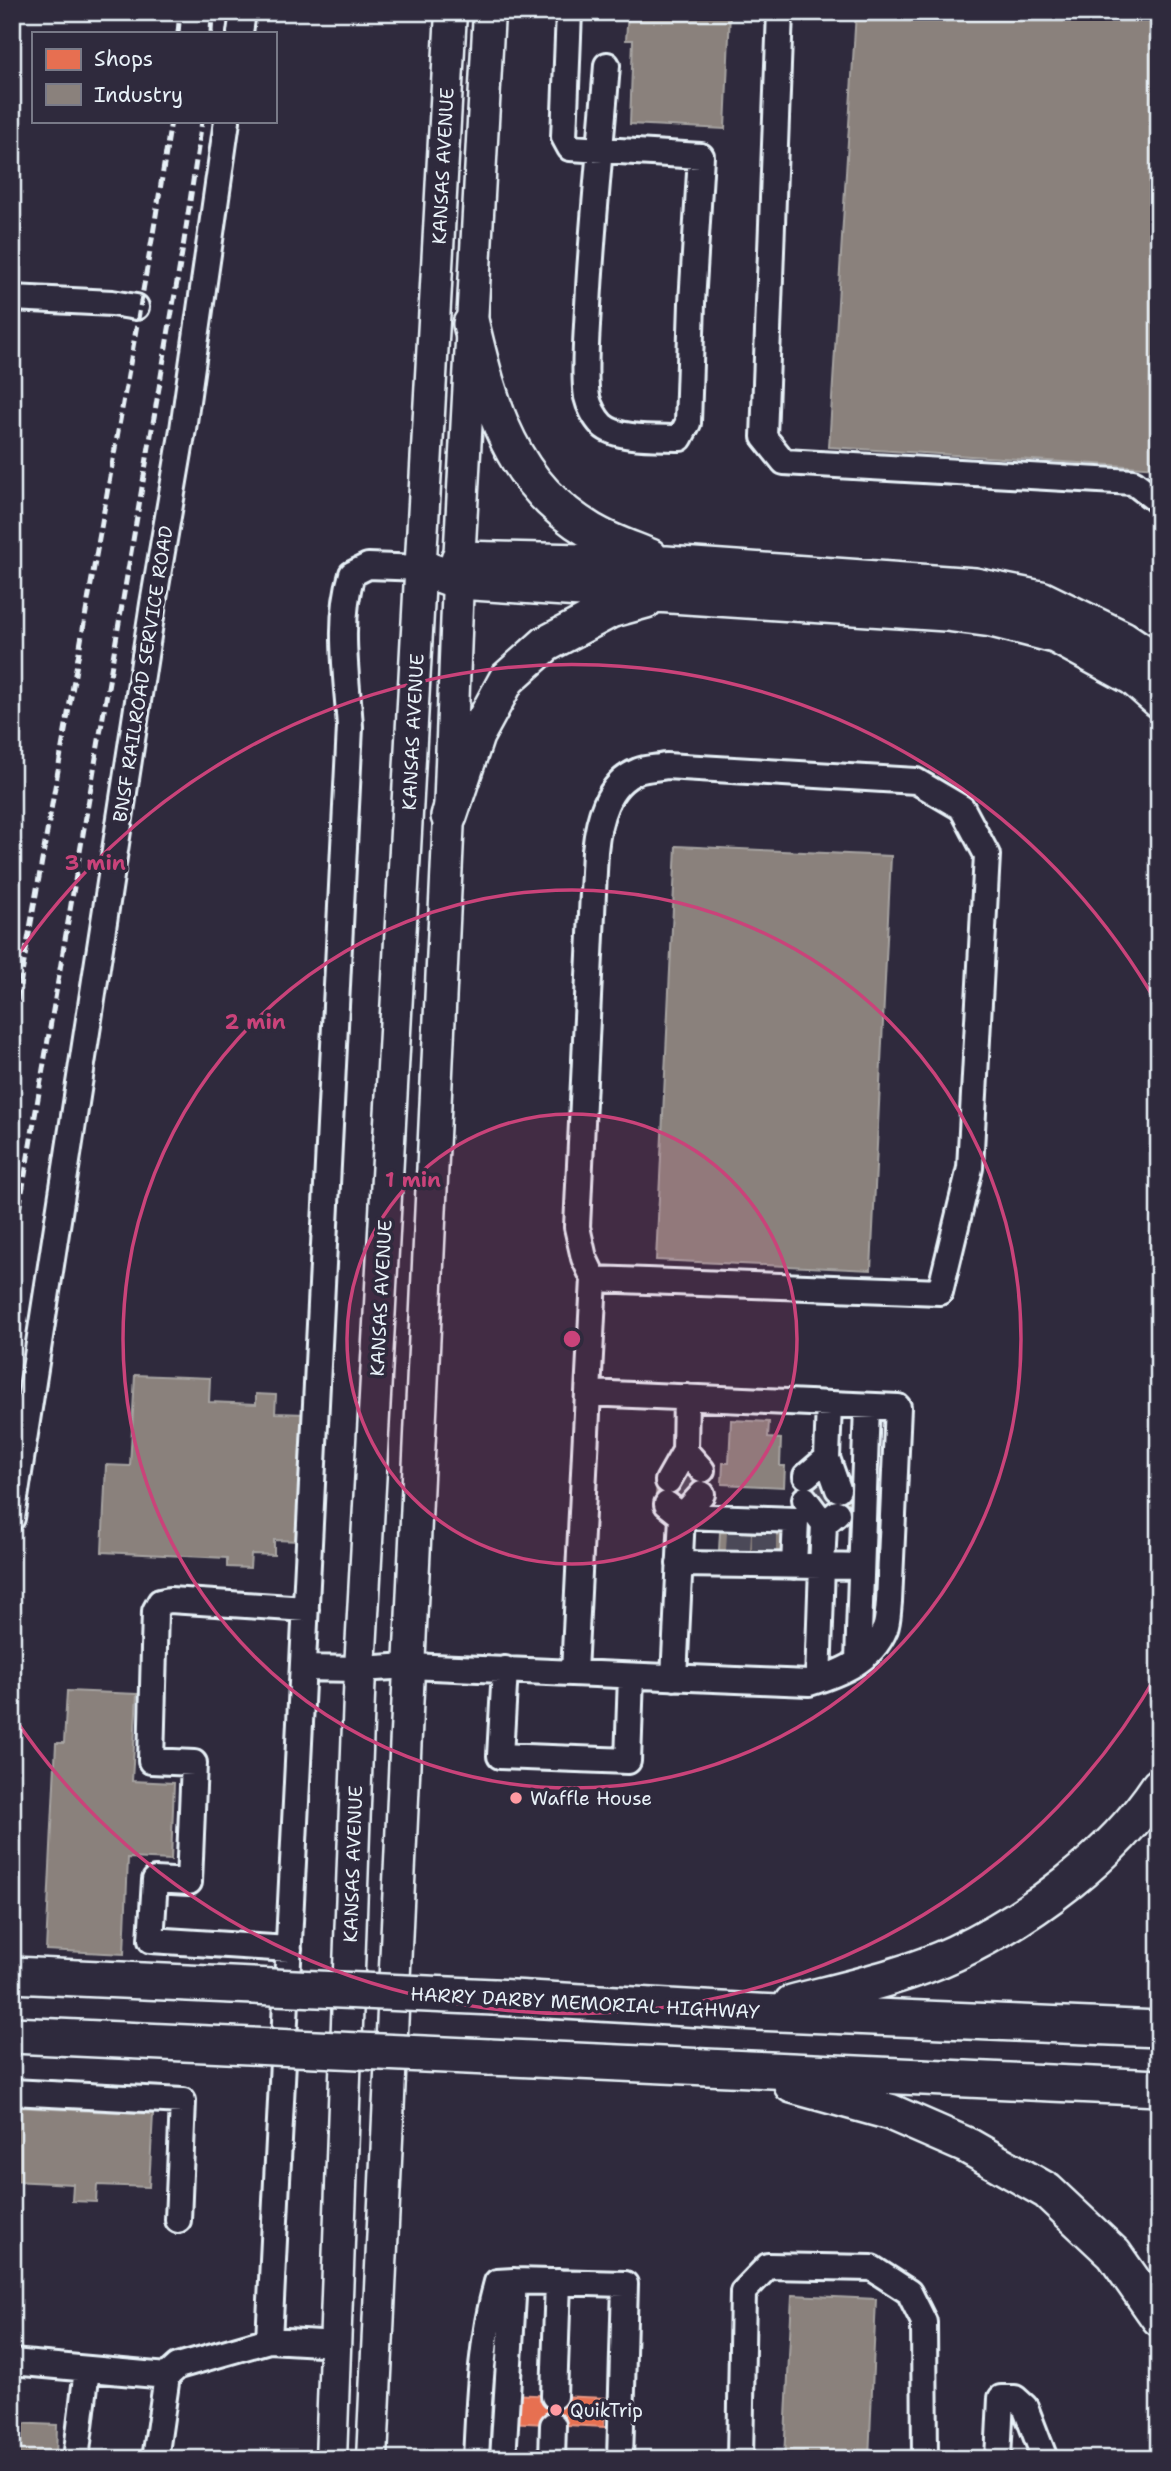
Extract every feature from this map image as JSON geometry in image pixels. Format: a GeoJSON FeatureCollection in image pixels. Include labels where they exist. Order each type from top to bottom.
{"type":"FeatureCollection","features":[{"type":"Feature","properties":{"kind":"highway"},"geometry":{"type":"LineString","coordinates":[[471,324],[487,391],[518,463],[552,504],[666,579],[992,619],[1055,635],[1134,678],[1159,700]]}},
{"type":"Feature","properties":{"kind":"highway"},"geometry":{"type":"LineString","coordinates":[[422,568],[666,579],[975,586],[1041,599],[1123,639],[1159,663]]}},
{"type":"Feature","properties":{"kind":"highway"},"geometry":{"type":"LineString","coordinates":[[449,816],[476,736],[507,679],[546,644],[666,579]]}},
{"type":"Feature","properties":{"kind":"highway"},"geometry":{"type":"LineString","coordinates":[[756,2012],[882,1979],[954,1954],[1013,1921],[1066,1885],[1116,1838],[1159,1786]]}},
{"type":"Feature","properties":{"kind":"highway","name":"HARRY DARBY MEMORIAL HIGHWAY"},"geometry":{"type":"LineString","coordinates":[[12,1975],[1159,2029]]}},
{"type":"Feature","properties":{"kind":"highway"},"geometry":{"type":"LineString","coordinates":[[12,2035],[1159,2088]]}},
{"type":"Feature","properties":{"kind":"highway"},"geometry":{"type":"LineString","coordinates":[[731,2068],[890,2112],[968,2146],[1047,2191],[1114,2254],[1159,2318]]}},
{"type":"Feature","properties":{"kind":"main road","name":"KANSAS AVENUE"},"geometry":{"type":"LineString","coordinates":[[331,2459],[360,1669],[451,12]]}},
{"type":"Feature","properties":{"kind":"main road","name":"KANSAS AVENUE"},"geometry":{"type":"LineString","coordinates":[[372,2459],[449,816],[458,570],[489,12]]}},
{"type":"Feature","properties":{"kind":"street"},"geometry":{"type":"LineString","coordinates":[[240,32],[243,12]]}},
{"type":"Feature","properties":{"kind":"street"},"geometry":{"type":"LineString","coordinates":[[569,12],[564,137],[570,148],[601,149],[701,156],[692,290],[688,423],[680,438],[617,434],[604,427],[595,416],[587,397],[589,275],[601,149],[607,65]]}},
{"type":"Feature","properties":{"kind":"street"},"geometry":{"type":"LineString","coordinates":[[780,12],[764,436],[777,454],[784,462],[1133,482],[1159,502]]}},
{"type":"Feature","properties":{"kind":"street","name":"BNSF RAILROAD SERVICE ROAD"},"geometry":{"type":"LineString","coordinates":[[12,1518],[153,604],[185,415],[227,122]]}},
{"type":"Feature","properties":{"kind":"street"},"geometry":{"type":"LineString","coordinates":[[12,298],[112,303],[136,307]]}},
{"type":"Feature","properties":{"kind":"street"},"geometry":{"type":"LineString","coordinates":[[269,2340],[350,727],[344,643],[346,594],[352,574],[368,566],[422,568]]}},
{"type":"Feature","properties":{"kind":"street"},"geometry":{"type":"LineString","coordinates":[[574,1672],[594,1279],[584,1258],[577,1227],[595,851],[597,828],[604,806],[615,787],[637,772],[666,766],[916,781],[962,808],[987,855],[970,1168],[940,1292],[594,1279]]}},
{"type":"Feature","properties":{"kind":"street"},"geometry":{"type":"LineString","coordinates":[[303,1668],[408,1666],[809,1683],[844,1672],[872,1650],[885,1629],[889,1601],[898,1407],[588,1393]]}},
{"type":"Feature","properties":{"kind":"street"},"geometry":{"type":"LineString","coordinates":[[674,1678],[686,1397]]}},
{"type":"Feature","properties":{"kind":"street"},"geometry":{"type":"LineString","coordinates":[[818,1680],[823,1499],[829,1404]]}},
{"type":"Feature","properties":{"kind":"street"},"geometry":{"type":"LineString","coordinates":[[858,1661],[867,1406]]}},
{"type":"Feature","properties":{"kind":"street"},"geometry":{"type":"LineString","coordinates":[[684,1487],[738,1542],[764,1543],[796,1520],[794,1566]]}},
{"type":"Feature","properties":{"kind":"street"},"geometry":{"type":"LineString","coordinates":[[679,1564],[738,1542],[764,1543],[794,1566],[861,1567]]}},
{"type":"Feature","properties":{"kind":"street"},"geometry":{"type":"LineString","coordinates":[[289,1949],[151,1940],[155,1880],[189,1882],[194,1763],[151,1761],[155,1611],[160,1602],[170,1600],[306,1609]]}},
{"type":"Feature","properties":{"kind":"street"},"geometry":{"type":"LineString","coordinates":[[505,1670],[500,1756],[628,1761],[631,1676]]}},
{"type":"Feature","properties":{"kind":"street"},"geometry":{"type":"LineString","coordinates":[[12,2092],[183,2101],[178,2220]]}},
{"type":"Feature","properties":{"kind":"street"},"geometry":{"type":"LineString","coordinates":[[740,2459],[743,2292],[768,2266],[872,2268],[909,2292],[924,2322],[925,2459]]}},
{"type":"Feature","properties":{"kind":"street"},"geometry":{"type":"LineString","coordinates":[[503,2459],[514,2281]]}},
{"type":"Feature","properties":{"kind":"street"},"geometry":{"type":"LineString","coordinates":[[476,2459],[482,2353],[488,2315],[497,2282],[514,2281],[625,2284],[620,2459]]}},
{"type":"Feature","properties":{"kind":"street"},"geometry":{"type":"LineString","coordinates":[[554,2396],[558,2282]]}},
{"type":"Feature","properties":{"kind":"street"},"geometry":{"type":"LineString","coordinates":[[155,2459],[167,2376],[178,2366],[269,2340],[337,2344]]}},
{"type":"Feature","properties":{"kind":"street"},"geometry":{"type":"LineString","coordinates":[[12,2362],[167,2376]]}},
{"type":"Feature","properties":{"kind":"street"},"geometry":{"type":"LineString","coordinates":[[76,2459],[87,2369]]}},
{"type":"Feature","properties":{"kind":"street"},"geometry":{"type":"LineString","coordinates":[[998,2459],[1001,2398],[1015,2398],[1025,2407],[1045,2459]]}},
{"type":"Feature","properties":{"kind":"street"},"geometry":{"type":"LineString","coordinates":[[552,2459],[553,2424]]}},
{"type":"Feature","properties":{"kind":"building: Shops","name":"QuikTrip"},"geometry":{"type":"Polygon","coordinates":[[[509,2394],[605,2398],[604,2427],[508,2422],[509,2394]]]}},
{"type":"Feature","properties":{"kind":"building: Industry"},"geometry":{"type":"Polygon","coordinates":[[[628,12],[730,12],[725,129],[630,124],[633,40],[626,40],[628,12]]]}},
{"type":"Feature","properties":{"kind":"building: Industry"},"geometry":{"type":"Polygon","coordinates":[[[856,12],[1159,12],[1159,468],[829,447],[856,12]]]}},
{"type":"Feature","properties":{"kind":"building: Industry"},"geometry":{"type":"Polygon","coordinates":[[[676,846],[891,856],[871,1270],[656,1260],[676,846]]]}},
{"type":"Feature","properties":{"kind":"building: Industry"},"geometry":{"type":"Polygon","coordinates":[[[135,1375],[210,1378],[209,1402],[256,1404],[256,1394],[276,1395],[275,1413],[306,1414],[300,1541],[274,1540],[274,1555],[251,1554],[250,1568],[227,1567],[227,1558],[102,1552],[106,1465],[130,1466],[135,1375]]]}},
{"type":"Feature","properties":{"kind":"building: Industry"},"geometry":{"type":"Polygon","coordinates":[[[731,1420],[769,1422],[768,1438],[781,1439],[780,1466],[785,1466],[784,1487],[722,1484],[723,1463],[729,1463],[731,1420]]]}},
{"type":"Feature","properties":{"kind":"building: Industry"},"geometry":{"type":"Polygon","coordinates":[[[711,1468],[709,1492],[655,1508],[657,1484],[711,1468]]]}},
{"type":"Feature","properties":{"kind":"building: Industry"},"geometry":{"type":"Polygon","coordinates":[[[797,1472],[850,1494],[849,1518],[796,1495],[797,1472]]]}},
{"type":"Feature","properties":{"kind":"building: Industry"},"geometry":{"type":"Polygon","coordinates":[[[720,1532],[786,1535],[785,1554],[719,1550],[720,1532]]]}},
{"type":"Feature","properties":{"kind":"building: Industry"},"geometry":{"type":"Polygon","coordinates":[[[67,1691],[137,1694],[132,1781],[174,1783],[171,1860],[128,1858],[124,1954],[46,1950],[56,1743],[64,1743],[67,1691]]]}},
{"type":"Feature","properties":{"kind":"building: Industry"},"geometry":{"type":"Polygon","coordinates":[[[12,2107],[153,2114],[149,2187],[97,2185],[96,2202],[72,2201],[73,2184],[12,2181],[12,2107]]]}},
{"type":"Feature","properties":{"kind":"building: Industry"},"geometry":{"type":"Polygon","coordinates":[[[792,2295],[876,2299],[869,2459],[784,2459],[792,2295]]]}},
{"type":"Feature","properties":{"kind":"building: Industry"},"geometry":{"type":"Polygon","coordinates":[[[12,2423],[57,2425],[56,2459],[12,2459],[12,2423]]]}},
{"type":"Feature","properties":{"kind":"tunnel"},"geometry":{"type":"LineString","coordinates":[[683,1500],[684,1476]]}},
{"type":"Feature","properties":{"kind":"tunnel"},"geometry":{"type":"LineString","coordinates":[[824,1508],[826,1484]]}},
{"type":"Feature","properties":{"kind":"tunnel"},"geometry":{"type":"LineString","coordinates":[[738,1551],[739,1533]]}},
{"type":"Feature","properties":{"kind":"tunnel"},"geometry":{"type":"LineString","coordinates":[[764,1534],[764,1553]]}},
{"type":"Feature","properties":{"kind":"railway"},"geometry":{"type":"LineString","coordinates":[[178,32],[180,12]]}},
{"type":"Feature","properties":{"kind":"railway"},"geometry":{"type":"LineString","coordinates":[[211,32],[212,12]]}},
{"type":"Feature","properties":{"kind":"railway"},"geometry":{"type":"LineString","coordinates":[[12,1030],[171,122]]}},
{"type":"Feature","properties":{"kind":"railway"},"geometry":{"type":"LineString","coordinates":[[12,1251],[184,241],[202,122]]}},
{"type":"Feature","properties":{"kind":"place","name":"Waffle House"},"geometry":{"type":"Point","coordinates":[516,1798]}},
{"type":"Feature","properties":{"kind":"place","name":"QuikTrip"},"geometry":{"type":"Point","coordinates":[556,2410]}}]}
